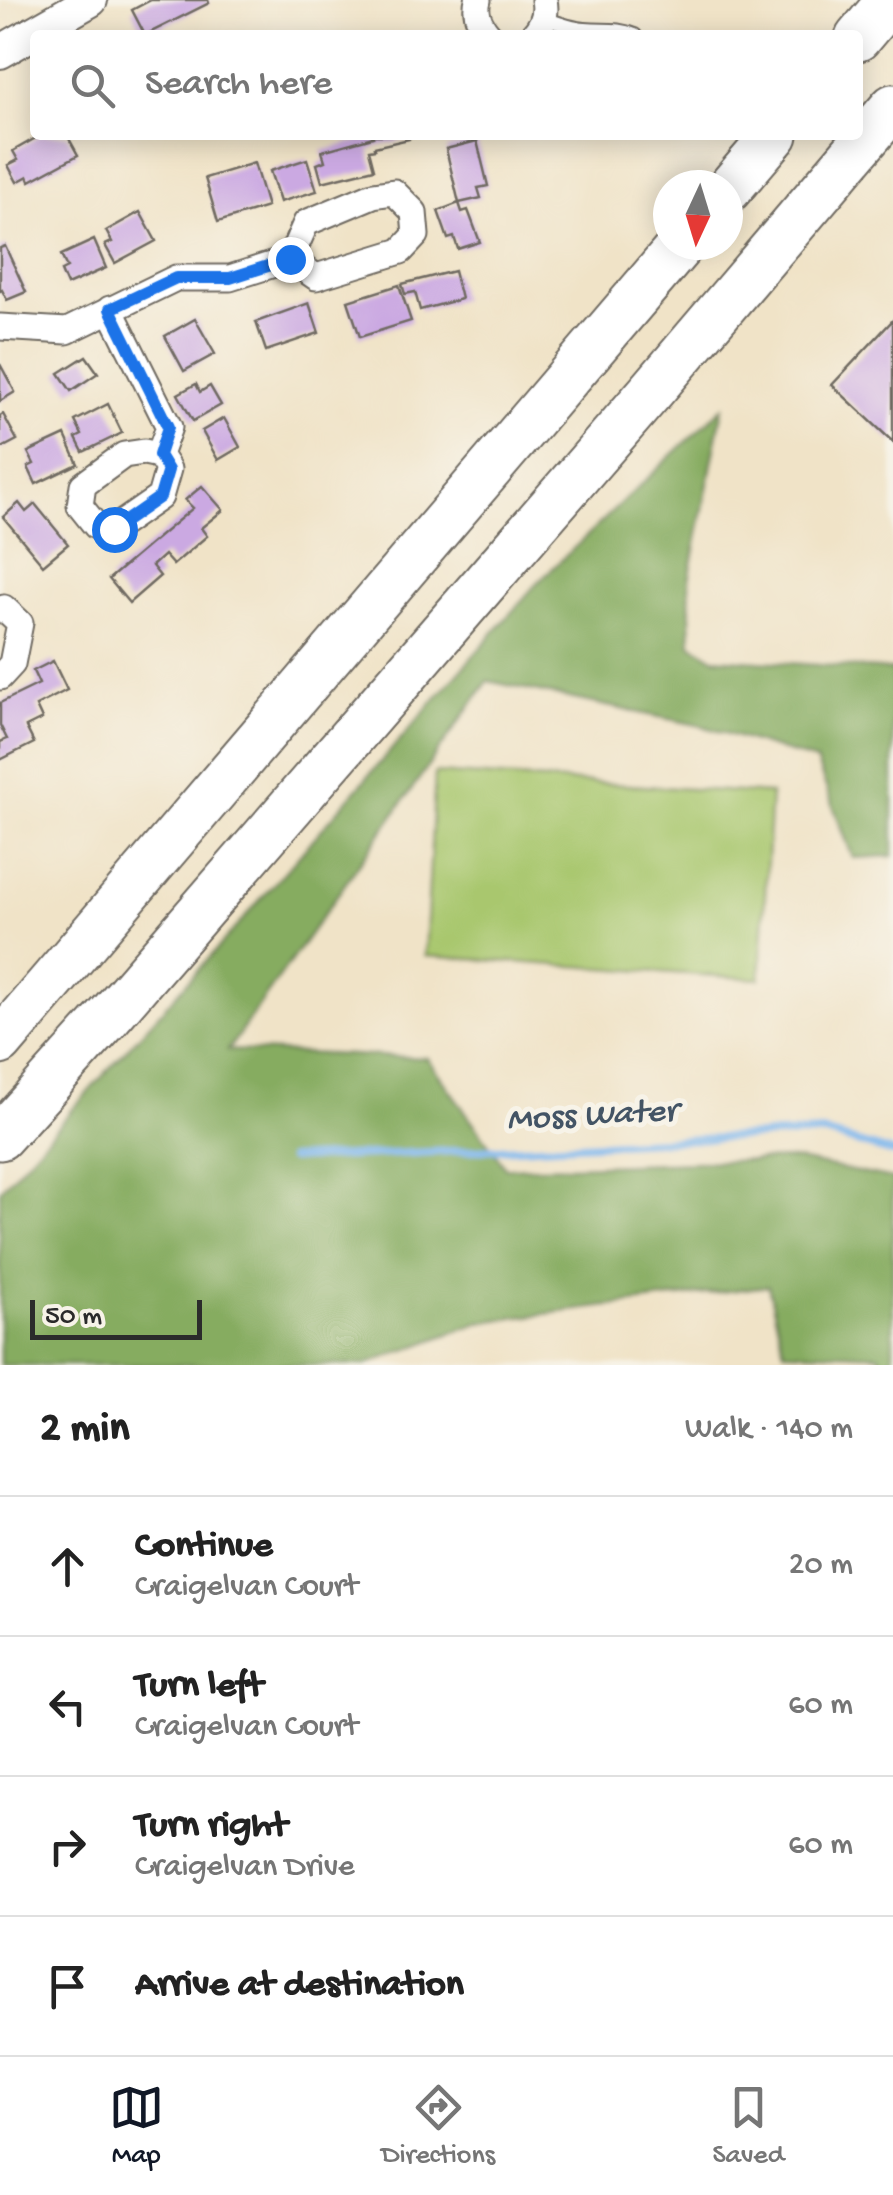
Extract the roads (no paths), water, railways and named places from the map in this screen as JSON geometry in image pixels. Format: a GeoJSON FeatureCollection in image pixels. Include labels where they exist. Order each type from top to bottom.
{"type":"FeatureCollection","features":[{"type":"Feature","properties":{"kind":"highway"},"geometry":{"type":"LineString","coordinates":[[863,32],[890,0]]}},
{"type":"Feature","properties":{"kind":"highway"},"geometry":{"type":"LineString","coordinates":[[0,1137],[653,390],[893,108]]}},
{"type":"Feature","properties":{"kind":"highway"},"geometry":{"type":"LineString","coordinates":[[743,172],[771,140]]}},
{"type":"Feature","properties":{"kind":"highway"},"geometry":{"type":"LineString","coordinates":[[0,1042],[668,260]]}},
{"type":"Feature","properties":{"kind":"street"},"geometry":{"type":"LineString","coordinates":[[38,30],[91,0]]}},
{"type":"Feature","properties":{"kind":"street"},"geometry":{"type":"LineString","coordinates":[[478,0],[477,16],[485,30]]}},
{"type":"Feature","properties":{"kind":"street"},"geometry":{"type":"LineString","coordinates":[[0,52],[30,35]]}},
{"type":"Feature","properties":{"kind":"street"},"geometry":{"type":"LineString","coordinates":[[0,327],[67,331],[176,278],[230,278],[290,259],[306,223],[373,195],[394,192],[414,212],[416,235],[401,251],[316,277],[290,259]]}},
{"type":"Feature","properties":{"kind":"street"},"geometry":{"type":"LineString","coordinates":[[110,309],[168,427],[159,455]]}},
{"type":"Feature","properties":{"kind":"street"},"geometry":{"type":"LineString","coordinates":[[0,610],[4,608],[20,624],[12,664],[0,677]]}},
{"type":"Feature","properties":{"kind":"lane"},"geometry":{"type":"LineString","coordinates":[[540,18],[587,30],[622,30]]}},
{"type":"Feature","properties":{"kind":"waterway","name":"Moss Water"},"geometry":{"type":"LineString","coordinates":[[290,1159],[824,1133],[893,1153]]}}]}
